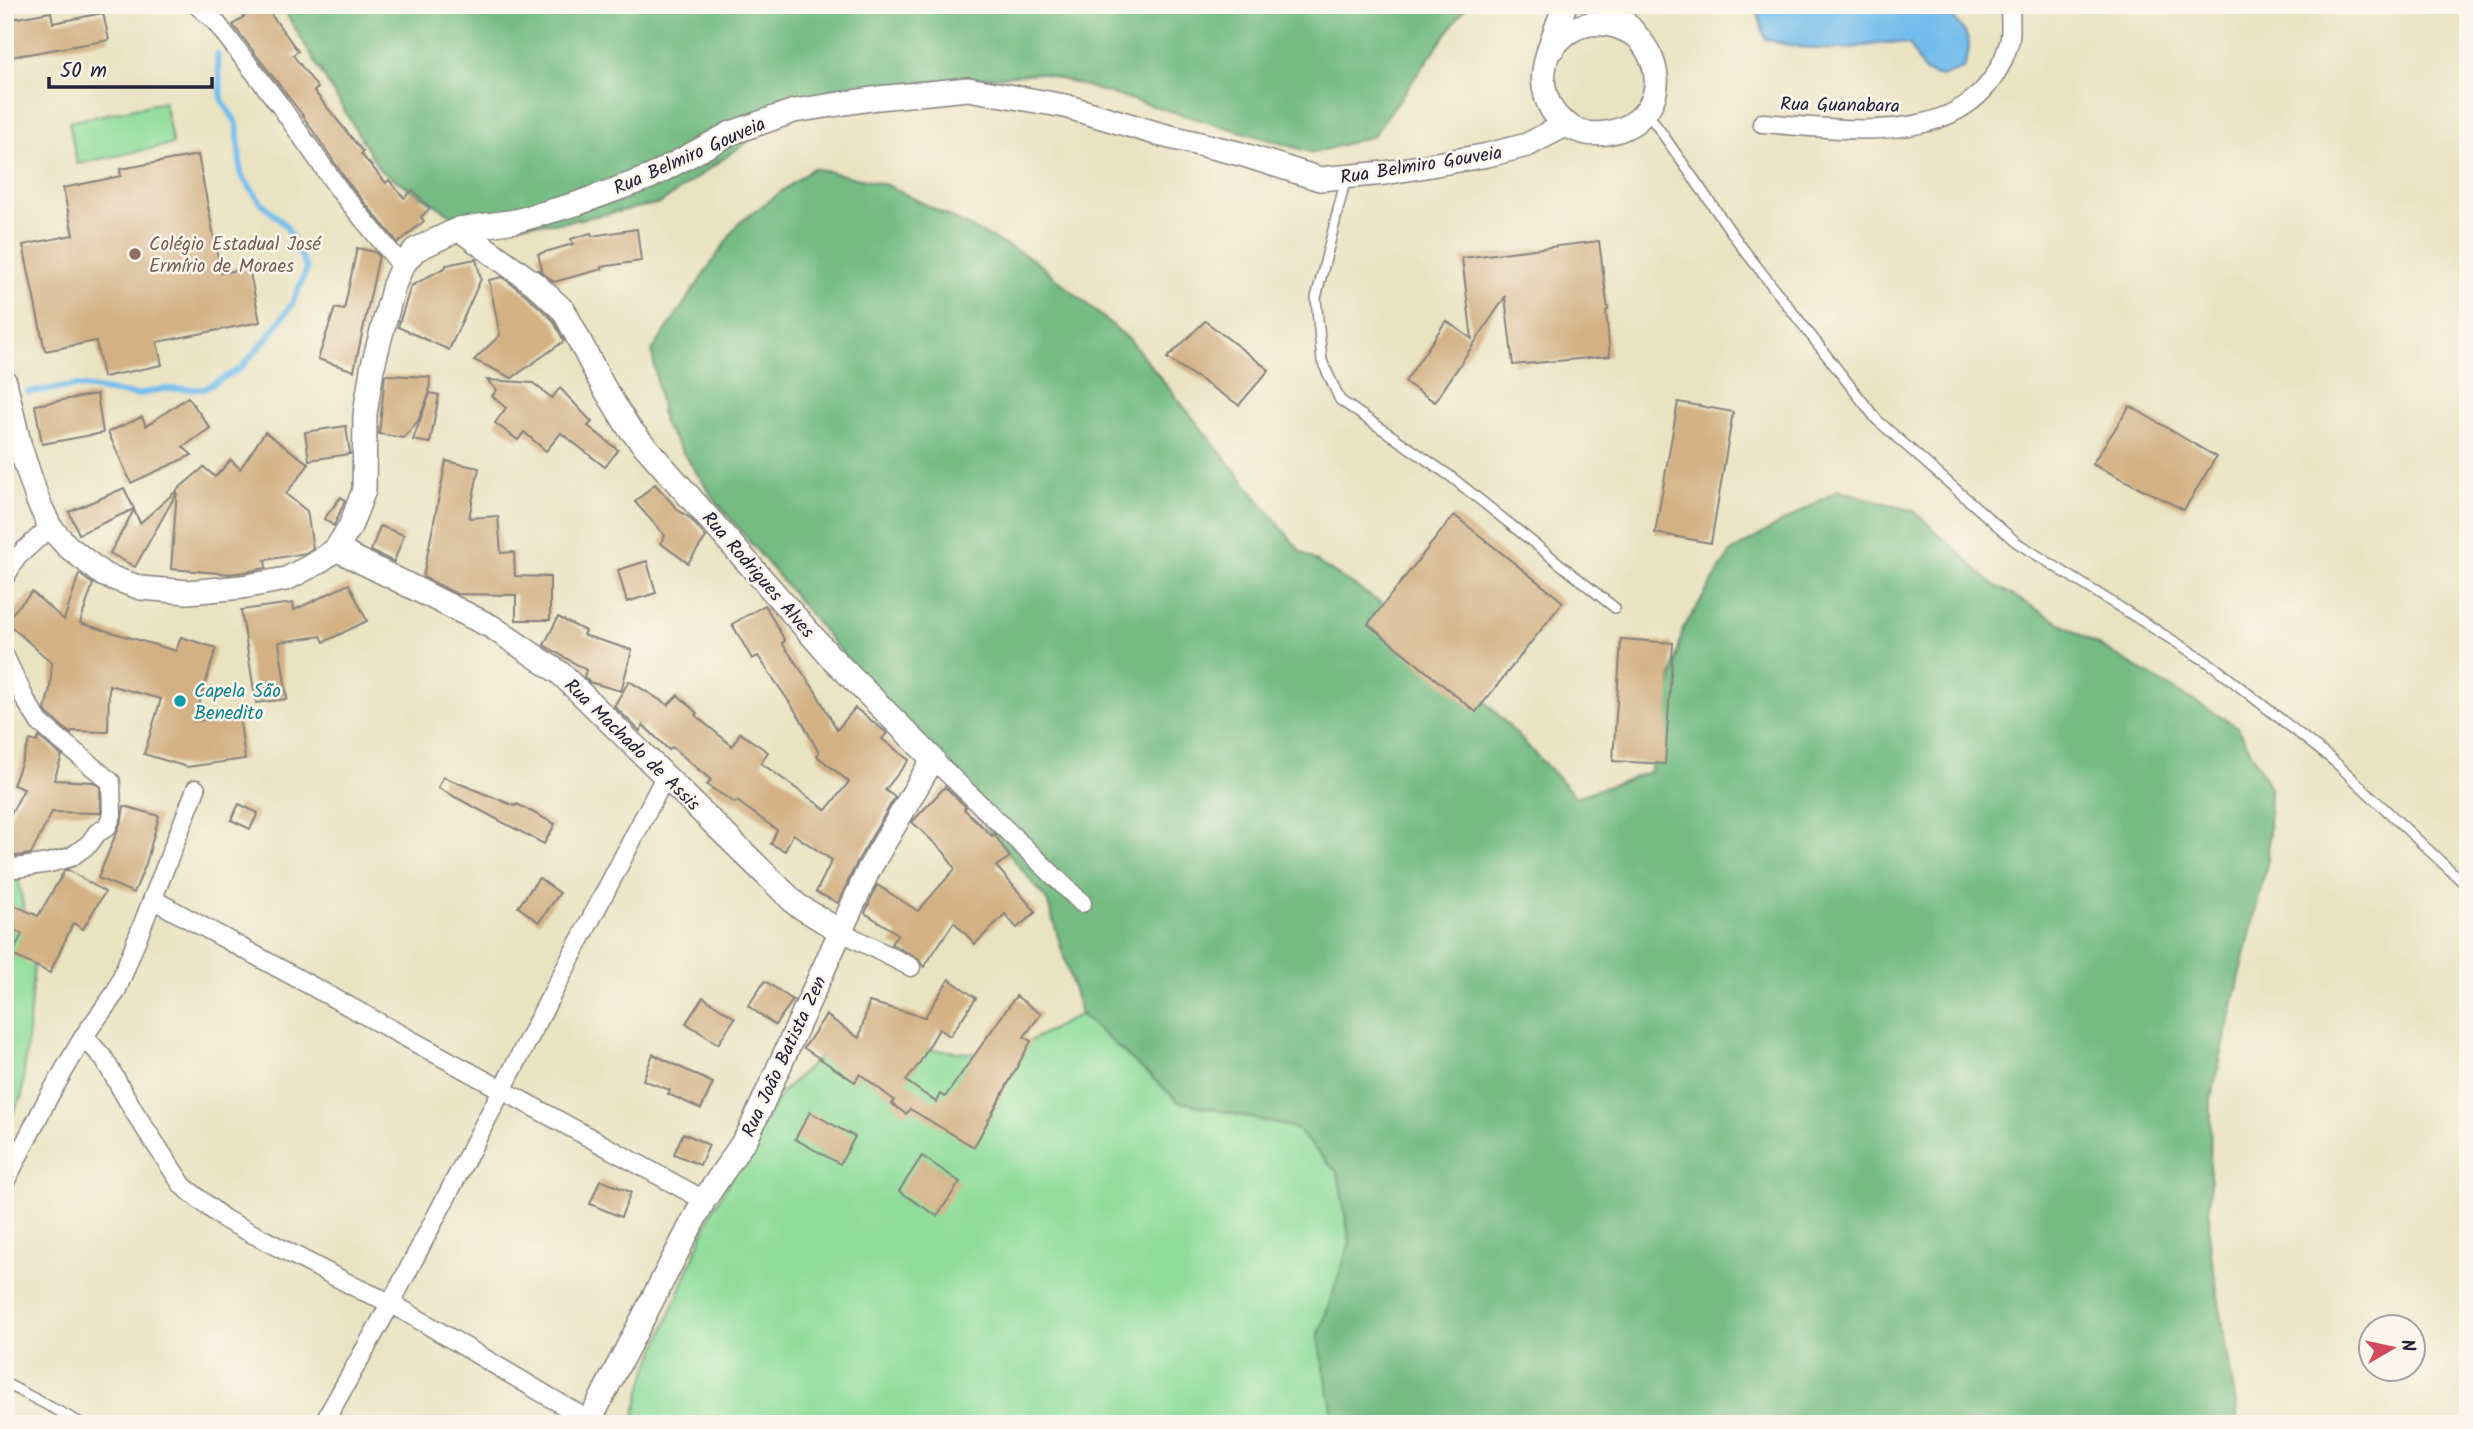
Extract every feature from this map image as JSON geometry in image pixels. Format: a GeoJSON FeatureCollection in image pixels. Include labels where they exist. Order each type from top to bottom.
{"type":"FeatureCollection","features":[{"type":"Feature","properties":{"kind":"street"},"geometry":{"type":"LineString","coordinates":[[5,382],[13,448],[50,527],[67,546],[104,575],[141,588],[188,592],[242,587],[286,579],[317,563],[336,548],[350,527],[364,490],[365,414],[372,369],[394,285],[402,266],[340,191],[279,104],[214,20],[197,5]]}},
{"type":"Feature","properties":{"kind":"street"},"geometry":{"type":"LineString","coordinates":[[1565,5],[1544,70],[1544,87],[1549,103],[1566,124],[1587,134],[1603,135],[1620,131],[1634,123],[1646,111],[1653,96],[1654,71],[1646,47],[1611,5]]}},
{"type":"Feature","properties":{"kind":"street","name":"Rua Guanabara"},"geometry":{"type":"LineString","coordinates":[[1762,123],[1857,130],[1915,127],[1964,109],[1991,83],[2010,42],[2010,5]]}},
{"type":"Feature","properties":{"kind":"street"},"geometry":{"type":"LineString","coordinates":[[1549,54],[1558,40],[1587,24],[1604,22],[1620,26],[1635,35]]}},
{"type":"Feature","properties":{"kind":"street","name":"Rua Belmiro Gouveia"},"geometry":{"type":"LineString","coordinates":[[402,266],[415,250],[459,229],[516,220],[576,204],[650,177],[731,133],[794,111],[878,98],[968,89],[1065,106],[1162,135],[1241,154],[1320,179],[1385,173],[1514,149],[1566,124]]}},
{"type":"Feature","properties":{"kind":"street","name":"Rua Rodrigues Alves"},"geometry":{"type":"LineString","coordinates":[[459,229],[535,284],[564,311],[603,386],[629,428],[830,656],[1082,903]]}},
{"type":"Feature","properties":{"kind":"street"},"geometry":{"type":"LineString","coordinates":[[5,578],[17,557],[50,527]]}},
{"type":"Feature","properties":{"kind":"street","name":"Rua Machado de Assis"},"geometry":{"type":"LineString","coordinates":[[336,548],[492,627],[560,673],[797,905],[840,931],[911,967]]}},
{"type":"Feature","properties":{"kind":"street"},"geometry":{"type":"LineString","coordinates":[[5,866],[16,868],[71,857],[107,827],[112,815],[111,782],[82,755],[57,739],[40,723],[7,667]]}},
{"type":"Feature","properties":{"kind":"street","name":"Rua João Batista Zen"},"geometry":{"type":"LineString","coordinates":[[588,1422],[704,1200],[748,1135],[869,869],[933,758]]}},
{"type":"Feature","properties":{"kind":"street"},"geometry":{"type":"LineString","coordinates":[[323,1424],[391,1303],[666,775]]}},
{"type":"Feature","properties":{"kind":"street"},"geometry":{"type":"LineString","coordinates":[[5,1182],[48,1098],[85,1036],[117,992],[197,789]]}},
{"type":"Feature","properties":{"kind":"street"},"geometry":{"type":"LineString","coordinates":[[154,900],[704,1200]]}},
{"type":"Feature","properties":{"kind":"street"},"geometry":{"type":"LineString","coordinates":[[85,1036],[104,1059],[135,1114],[183,1186],[224,1219],[391,1303],[588,1422]]}},
{"type":"Feature","properties":{"kind":"lane"},"geometry":{"type":"LineString","coordinates":[[1646,111],[1741,247],[1877,420],[2016,542],[2212,665],[2334,762],[2468,887]]}},
{"type":"Feature","properties":{"kind":"lane"},"geometry":{"type":"LineString","coordinates":[[1347,177],[1316,298],[1322,360],[1340,400],[1450,476],[1615,608]]}},
{"type":"Feature","properties":{"kind":"lane"},"geometry":{"type":"LineString","coordinates":[[5,1383],[83,1424]]}},
{"type":"Feature","properties":{"kind":"green space"},"geometry":{"type":"Polygon","coordinates":[[[281,5],[1467,5],[1373,136],[1314,153],[1040,73],[829,90],[778,120],[661,203],[561,223],[466,224],[380,170],[281,5]]]}},
{"type":"Feature","properties":{"kind":"green space"},"geometry":{"type":"Polygon","coordinates":[[[164,102],[173,144],[77,164],[69,122],[164,102]]]}},
{"type":"Feature","properties":{"kind":"green space"},"geometry":{"type":"Polygon","coordinates":[[[813,168],[887,185],[1033,259],[1130,340],[1300,551],[1409,621],[1576,797],[1650,772],[1683,629],[1731,552],[1838,490],[1914,511],[1990,582],[2238,727],[2270,788],[2268,859],[2211,1098],[2209,1241],[2239,1424],[1335,1424],[1318,1337],[1350,1243],[1338,1173],[1295,1128],[1178,1101],[1081,1014],[1047,900],[715,500],[663,423],[652,351],[738,224],[813,168]]]}},
{"type":"Feature","properties":{"kind":"green space"},"geometry":{"type":"Polygon","coordinates":[[[5,863],[17,871],[34,966],[22,1096],[5,1128],[5,863]]]}},
{"type":"Feature","properties":{"kind":"green space"},"geometry":{"type":"Polygon","coordinates":[[[1081,1014],[1178,1101],[1295,1128],[1338,1173],[1350,1243],[1318,1337],[1335,1424],[632,1424],[645,1376],[713,1209],[782,1092],[837,1041],[1001,1056],[1081,1014]]]}},
{"type":"Feature","properties":{"kind":"water"},"geometry":{"type":"Polygon","coordinates":[[[1760,5],[1943,5],[1966,34],[1969,48],[1967,57],[1963,69],[1941,77],[1924,72],[1910,45],[1901,43],[1831,49],[1802,47],[1765,39],[1758,14],[1760,5]]]}},
{"type":"Feature","properties":{"kind":"building"},"geometry":{"type":"Polygon","coordinates":[[[259,5],[264,5],[298,51],[293,55],[318,88],[314,91],[363,152],[361,154],[386,183],[389,180],[404,198],[413,190],[430,208],[421,217],[424,221],[398,243],[349,184],[301,113],[233,25],[259,5]]]}},
{"type":"Feature","properties":{"kind":"building"},"geometry":{"type":"Polygon","coordinates":[[[51,12],[53,23],[103,13],[109,40],[5,58],[5,20],[51,12]]]}},
{"type":"Feature","properties":{"kind":"building","name":"Colégio Estadual José Ermírio de Moraes"},"geometry":{"type":"Polygon","coordinates":[[[198,155],[221,273],[249,268],[260,322],[157,342],[162,365],[103,377],[96,341],[45,351],[23,245],[73,235],[63,188],[121,176],[120,169],[198,155]]]}},
{"type":"Feature","properties":{"kind":"building"},"geometry":{"type":"Polygon","coordinates":[[[637,229],[641,261],[601,267],[602,269],[554,282],[539,270],[542,269],[538,254],[573,244],[571,239],[591,233],[592,236],[637,229]]]}},
{"type":"Feature","properties":{"kind":"building"},"geometry":{"type":"Polygon","coordinates":[[[1599,241],[1608,310],[1610,356],[1513,365],[1505,297],[1435,402],[1405,382],[1446,321],[1472,339],[1462,258],[1599,241]]]}},
{"type":"Feature","properties":{"kind":"building"},"geometry":{"type":"Polygon","coordinates":[[[357,248],[375,252],[379,256],[354,371],[318,359],[335,308],[344,310],[357,248]]]}},
{"type":"Feature","properties":{"kind":"building"},"geometry":{"type":"Polygon","coordinates":[[[476,259],[481,279],[449,350],[398,327],[411,286],[446,265],[476,259]]]}},
{"type":"Feature","properties":{"kind":"building"},"geometry":{"type":"Polygon","coordinates":[[[502,277],[553,320],[564,341],[512,378],[474,360],[500,335],[489,280],[502,277]]]}},
{"type":"Feature","properties":{"kind":"building"},"geometry":{"type":"Polygon","coordinates":[[[1205,321],[1269,370],[1239,405],[1167,358],[1205,321]]]}},
{"type":"Feature","properties":{"kind":"building"},"geometry":{"type":"Polygon","coordinates":[[[385,375],[430,377],[429,395],[418,421],[404,438],[379,434],[385,375]]]}},
{"type":"Feature","properties":{"kind":"building"},"geometry":{"type":"Polygon","coordinates":[[[487,380],[533,383],[552,398],[560,388],[592,422],[588,426],[618,450],[605,467],[561,433],[546,451],[524,432],[518,440],[495,423],[506,408],[492,396],[497,390],[487,380]]]}},
{"type":"Feature","properties":{"kind":"building"},"geometry":{"type":"Polygon","coordinates":[[[430,393],[439,395],[430,443],[413,440],[430,393]]]}},
{"type":"Feature","properties":{"kind":"building"},"geometry":{"type":"Polygon","coordinates":[[[97,394],[103,433],[42,444],[35,405],[97,394]]]}},
{"type":"Feature","properties":{"kind":"building"},"geometry":{"type":"Polygon","coordinates":[[[188,397],[210,428],[183,447],[192,455],[131,483],[108,432],[142,417],[146,426],[188,397]]]}},
{"type":"Feature","properties":{"kind":"building"},"geometry":{"type":"Polygon","coordinates":[[[1678,402],[1733,412],[1711,543],[1655,533],[1678,402]]]}},
{"type":"Feature","properties":{"kind":"building"},"geometry":{"type":"Polygon","coordinates":[[[2130,406],[2216,457],[2184,510],[2092,464],[2130,406]]]}},
{"type":"Feature","properties":{"kind":"building"},"geometry":{"type":"Polygon","coordinates":[[[346,426],[350,454],[309,460],[305,432],[346,426]]]}},
{"type":"Feature","properties":{"kind":"building"},"geometry":{"type":"Polygon","coordinates":[[[265,432],[309,464],[286,494],[307,511],[313,548],[306,553],[265,560],[266,568],[245,572],[230,574],[171,569],[177,490],[204,467],[215,477],[231,460],[240,469],[265,432]]]}},
{"type":"Feature","properties":{"kind":"building"},"geometry":{"type":"Polygon","coordinates":[[[446,461],[479,468],[469,518],[498,516],[501,553],[514,552],[515,576],[550,577],[550,620],[516,620],[516,595],[457,594],[423,577],[446,461]]]}},
{"type":"Feature","properties":{"kind":"building"},"geometry":{"type":"Polygon","coordinates":[[[655,484],[706,537],[688,563],[660,543],[665,536],[635,502],[655,484]]]}},
{"type":"Feature","properties":{"kind":"building"},"geometry":{"type":"Polygon","coordinates":[[[124,488],[134,509],[79,534],[69,512],[124,488]]]}},
{"type":"Feature","properties":{"kind":"building"},"geometry":{"type":"Polygon","coordinates":[[[175,492],[135,567],[110,553],[134,510],[140,523],[175,492]]]}},
{"type":"Feature","properties":{"kind":"building"},"geometry":{"type":"Polygon","coordinates":[[[341,497],[345,500],[334,526],[324,519],[341,497]]]}},
{"type":"Feature","properties":{"kind":"building"},"geometry":{"type":"Polygon","coordinates":[[[1454,515],[1563,602],[1476,712],[1368,624],[1454,515]]]}},
{"type":"Feature","properties":{"kind":"building"},"geometry":{"type":"Polygon","coordinates":[[[380,526],[404,535],[394,562],[371,551],[380,526]]]}},
{"type":"Feature","properties":{"kind":"building"},"geometry":{"type":"Polygon","coordinates":[[[647,561],[656,593],[627,602],[618,570],[647,561]]]}},
{"type":"Feature","properties":{"kind":"building"},"geometry":{"type":"Polygon","coordinates":[[[79,574],[93,584],[80,623],[176,651],[181,637],[216,648],[194,721],[239,715],[245,759],[187,767],[144,754],[161,699],[109,685],[108,732],[72,731],[71,734],[49,715],[45,710],[52,663],[5,621],[32,592],[64,620],[79,574]]]}},
{"type":"Feature","properties":{"kind":"building"},"geometry":{"type":"Polygon","coordinates":[[[349,584],[367,621],[324,642],[321,636],[279,642],[287,699],[256,703],[241,610],[293,603],[294,610],[349,584]]]}},
{"type":"Feature","properties":{"kind":"building"},"geometry":{"type":"Polygon","coordinates":[[[765,605],[785,641],[782,643],[816,692],[837,730],[855,708],[887,733],[882,739],[909,760],[885,790],[895,797],[857,862],[838,903],[816,892],[832,860],[793,834],[785,851],[771,844],[777,830],[737,801],[735,803],[707,785],[711,780],[672,747],[669,750],[643,725],[640,731],[614,706],[629,681],[668,705],[678,695],[697,713],[695,715],[732,746],[740,733],[768,752],[761,763],[826,810],[849,782],[817,756],[819,753],[800,718],[758,656],[752,659],[732,624],[765,605]]]}},
{"type":"Feature","properties":{"kind":"building"},"geometry":{"type":"Polygon","coordinates":[[[558,617],[585,631],[583,635],[632,650],[621,691],[589,682],[584,677],[586,670],[544,645],[558,617]]]}},
{"type":"Feature","properties":{"kind":"building"},"geometry":{"type":"Polygon","coordinates":[[[1621,639],[1673,643],[1665,764],[1613,761],[1621,639]]]}},
{"type":"Feature","properties":{"kind":"building"},"geometry":{"type":"Polygon","coordinates":[[[39,737],[62,756],[54,780],[93,782],[100,787],[101,813],[52,812],[31,854],[5,855],[5,825],[24,789],[13,785],[30,740],[37,742],[39,737]]]}},
{"type":"Feature","properties":{"kind":"building"},"geometry":{"type":"Polygon","coordinates":[[[443,777],[515,806],[517,804],[555,824],[544,844],[438,788],[443,777]]]}},
{"type":"Feature","properties":{"kind":"building"},"geometry":{"type":"Polygon","coordinates":[[[945,787],[992,836],[994,834],[1010,857],[996,866],[1036,912],[1017,928],[1005,914],[975,944],[954,922],[924,967],[916,957],[891,944],[898,934],[865,913],[877,885],[918,911],[955,869],[944,852],[912,822],[945,787]]]}},
{"type":"Feature","properties":{"kind":"building"},"geometry":{"type":"Polygon","coordinates":[[[239,804],[258,813],[250,829],[231,820],[239,804]]]}},
{"type":"Feature","properties":{"kind":"building"},"geometry":{"type":"Polygon","coordinates":[[[124,806],[159,816],[146,864],[134,893],[98,878],[122,819],[124,806]]]}},
{"type":"Feature","properties":{"kind":"building"},"geometry":{"type":"Polygon","coordinates":[[[65,870],[105,892],[83,929],[73,923],[50,973],[12,955],[22,934],[5,926],[5,901],[38,916],[65,870]]]}},
{"type":"Feature","properties":{"kind":"building"},"geometry":{"type":"Polygon","coordinates":[[[539,878],[560,893],[539,922],[518,907],[539,878]]]}},
{"type":"Feature","properties":{"kind":"building"},"geometry":{"type":"Polygon","coordinates":[[[949,979],[976,998],[950,1036],[939,1029],[906,1081],[936,1102],[940,1094],[945,1097],[1016,996],[1041,1014],[1024,1037],[1031,1041],[974,1147],[910,1109],[906,1114],[892,1104],[894,1100],[860,1074],[855,1082],[804,1048],[826,1015],[859,1038],[869,1002],[925,1017],[949,979]]]}},
{"type":"Feature","properties":{"kind":"building"},"geometry":{"type":"Polygon","coordinates":[[[765,981],[793,1000],[775,1025],[748,1006],[765,981]]]}},
{"type":"Feature","properties":{"kind":"building"},"geometry":{"type":"Polygon","coordinates":[[[703,997],[735,1018],[718,1044],[686,1023],[703,997]]]}},
{"type":"Feature","properties":{"kind":"building"},"geometry":{"type":"Polygon","coordinates":[[[653,1054],[713,1083],[701,1109],[668,1094],[670,1090],[643,1080],[653,1054]]]}},
{"type":"Feature","properties":{"kind":"building"},"geometry":{"type":"Polygon","coordinates":[[[810,1112],[855,1137],[840,1164],[795,1139],[810,1112]]]}},
{"type":"Feature","properties":{"kind":"building"},"geometry":{"type":"Polygon","coordinates":[[[683,1133],[709,1145],[700,1165],[674,1154],[683,1133]]]}},
{"type":"Feature","properties":{"kind":"building"},"geometry":{"type":"Polygon","coordinates":[[[922,1156],[960,1182],[937,1216],[899,1191],[922,1156]]]}},
{"type":"Feature","properties":{"kind":"building"},"geometry":{"type":"Polygon","coordinates":[[[600,1180],[631,1192],[621,1217],[590,1204],[600,1180]]]}},
{"type":"Feature","properties":{"kind":"waterway"},"geometry":{"type":"LineString","coordinates":[[28,392],[76,386],[136,395],[162,389],[204,389],[241,368],[292,304],[307,269],[286,226],[260,201],[241,175],[237,124],[222,100],[217,54]]}},
{"type":"Feature","properties":{"kind":"place","name":"Colégio Estadual José Ermírio de Moraes"},"geometry":{"type":"Point","coordinates":[135,254]}},
{"type":"Feature","properties":{"kind":"place","name":"Capela São Benedito"},"geometry":{"type":"Point","coordinates":[180,701]}}]}
